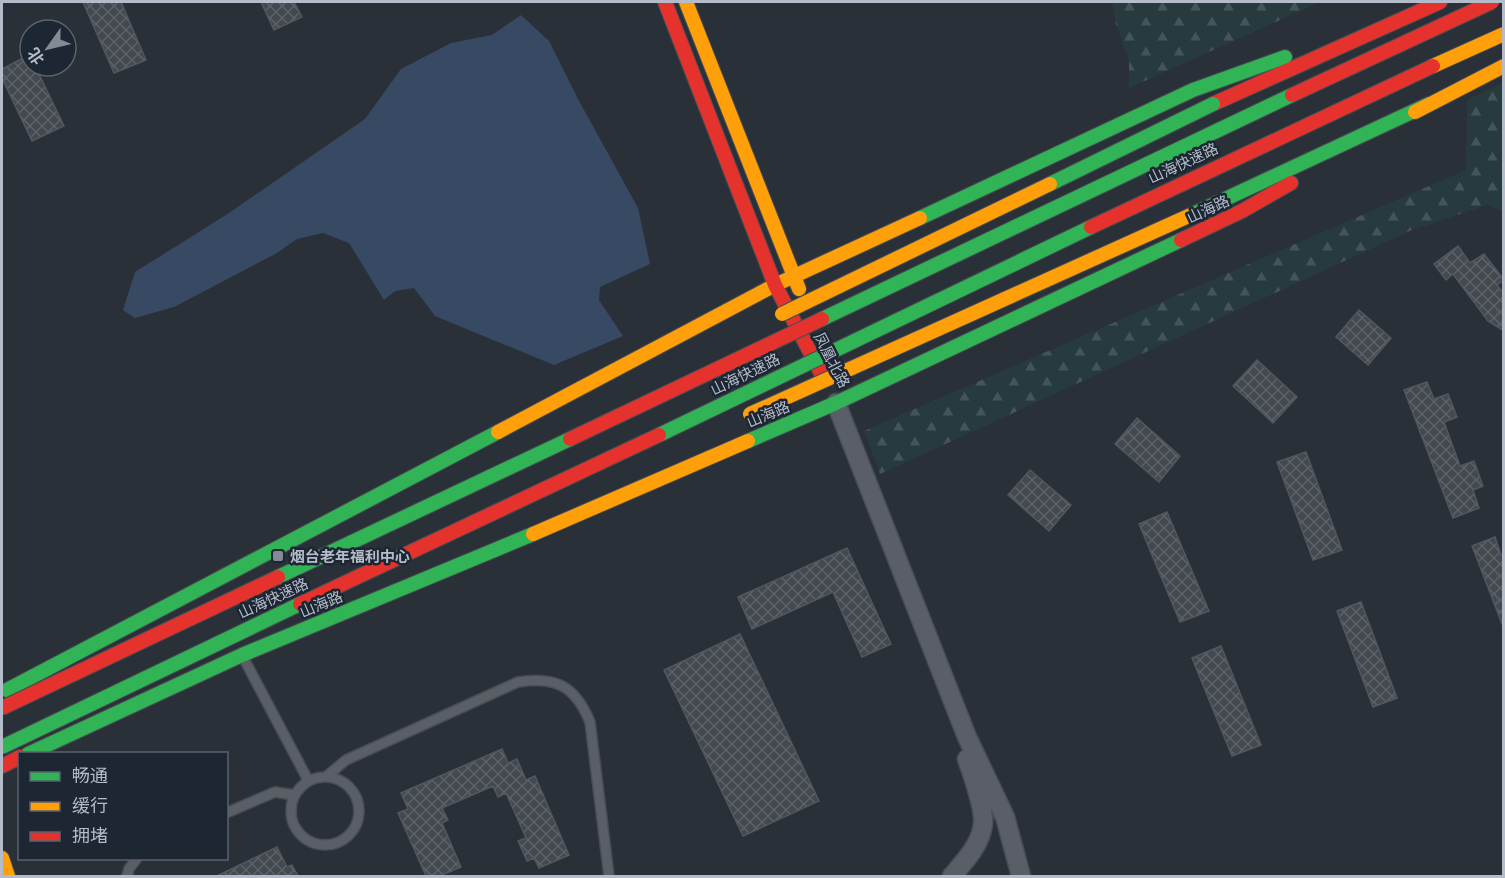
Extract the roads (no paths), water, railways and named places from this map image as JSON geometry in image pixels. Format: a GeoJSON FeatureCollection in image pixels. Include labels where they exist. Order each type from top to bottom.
{"type":"FeatureCollection","features":[{"type":"Feature","properties":{"kind":"main road","name":"凤凰北路"},"geometry":{"type":"LineString","coordinates":[[664,2],[775,285],[836,403]]}},
{"type":"Feature","properties":{"kind":"main road","name":"凤凰北路"},"geometry":{"type":"LineString","coordinates":[[686,2],[794,276],[836,403]]}},
{"type":"Feature","properties":{"kind":"main road"},"geometry":{"type":"LineString","coordinates":[[2,693],[775,285],[1193,90],[1440,2]]}},
{"type":"Feature","properties":{"kind":"main road"},"geometry":{"type":"LineString","coordinates":[[765,322],[1213,104],[1440,2]]}},
{"type":"Feature","properties":{"kind":"main road","name":"山海快速路"},"geometry":{"type":"LineString","coordinates":[[2,708],[1407,40],[1492,2]]}},
{"type":"Feature","properties":{"kind":"main road","name":"山海快速路"},"geometry":{"type":"LineString","coordinates":[[2,747],[212,645],[592,467],[1137,203],[1503,34]]}},
{"type":"Feature","properties":{"kind":"main road","name":"山海路"},"geometry":{"type":"LineString","coordinates":[[30,752],[242,655],[548,528],[836,403],[1242,210],[1429,104],[1503,66]]}},
{"type":"Feature","properties":{"kind":"main road"},"geometry":{"type":"LineString","coordinates":[[739,419],[1193,214],[1429,104]]}},
{"type":"Feature","properties":{"kind":"main road"},"geometry":{"type":"LineString","coordinates":[[421,509],[544,436]]}},
{"type":"Feature","properties":{"kind":"main road"},"geometry":{"type":"LineString","coordinates":[[212,645],[467,541]]}},
{"type":"Feature","properties":{"kind":"main road"},"geometry":{"type":"LineString","coordinates":[[2,765],[18,758]]}},
{"type":"Feature","properties":{"kind":"main road"},"geometry":{"type":"LineString","coordinates":[[2,858],[8,876]]}},
{"type":"Feature","properties":{"kind":"street"},"geometry":{"type":"LineString","coordinates":[[836,403],[968,737],[1005,817],[1021,876]]}},
{"type":"Feature","properties":{"kind":"street"},"geometry":{"type":"LineString","coordinates":[[928,638],[946,708],[973,773],[984,823],[972,853],[952,876]]}},
{"type":"Feature","properties":{"kind":"lane"},"geometry":{"type":"LineString","coordinates":[[242,655],[308,780]]}},
{"type":"Feature","properties":{"kind":"lane"},"geometry":{"type":"LineString","coordinates":[[327,776],[346,782],[358,798],[360,818],[351,836],[334,846],[314,844],[298,833],[290,814],[294,795],[308,780],[327,776],[346,760],[518,682],[532,680],[560,683],[583,704],[590,722],[609,876]]}},
{"type":"Feature","properties":{"kind":"lane"},"geometry":{"type":"LineString","coordinates":[[228,812],[274,792],[294,795]]}},
{"type":"Feature","properties":{"kind":"lane"},"geometry":{"type":"LineString","coordinates":[[127,876],[135,860]]}},
{"type":"Feature","properties":{"kind":"water"},"geometry":{"type":"Polygon","coordinates":[[[521,15],[549,41],[638,208],[650,264],[600,287],[599,300],[623,336],[554,365],[435,316],[414,288],[395,291],[384,300],[349,243],[323,233],[297,239],[277,253],[174,307],[135,318],[123,310],[135,272],[229,213],[365,119],[401,69],[451,43],[492,35],[521,15]]]}},
{"type":"Feature","properties":{"kind":"place","name":"烟台老年福利中心"},"geometry":{"type":"Point","coordinates":[278,556]}}]}
